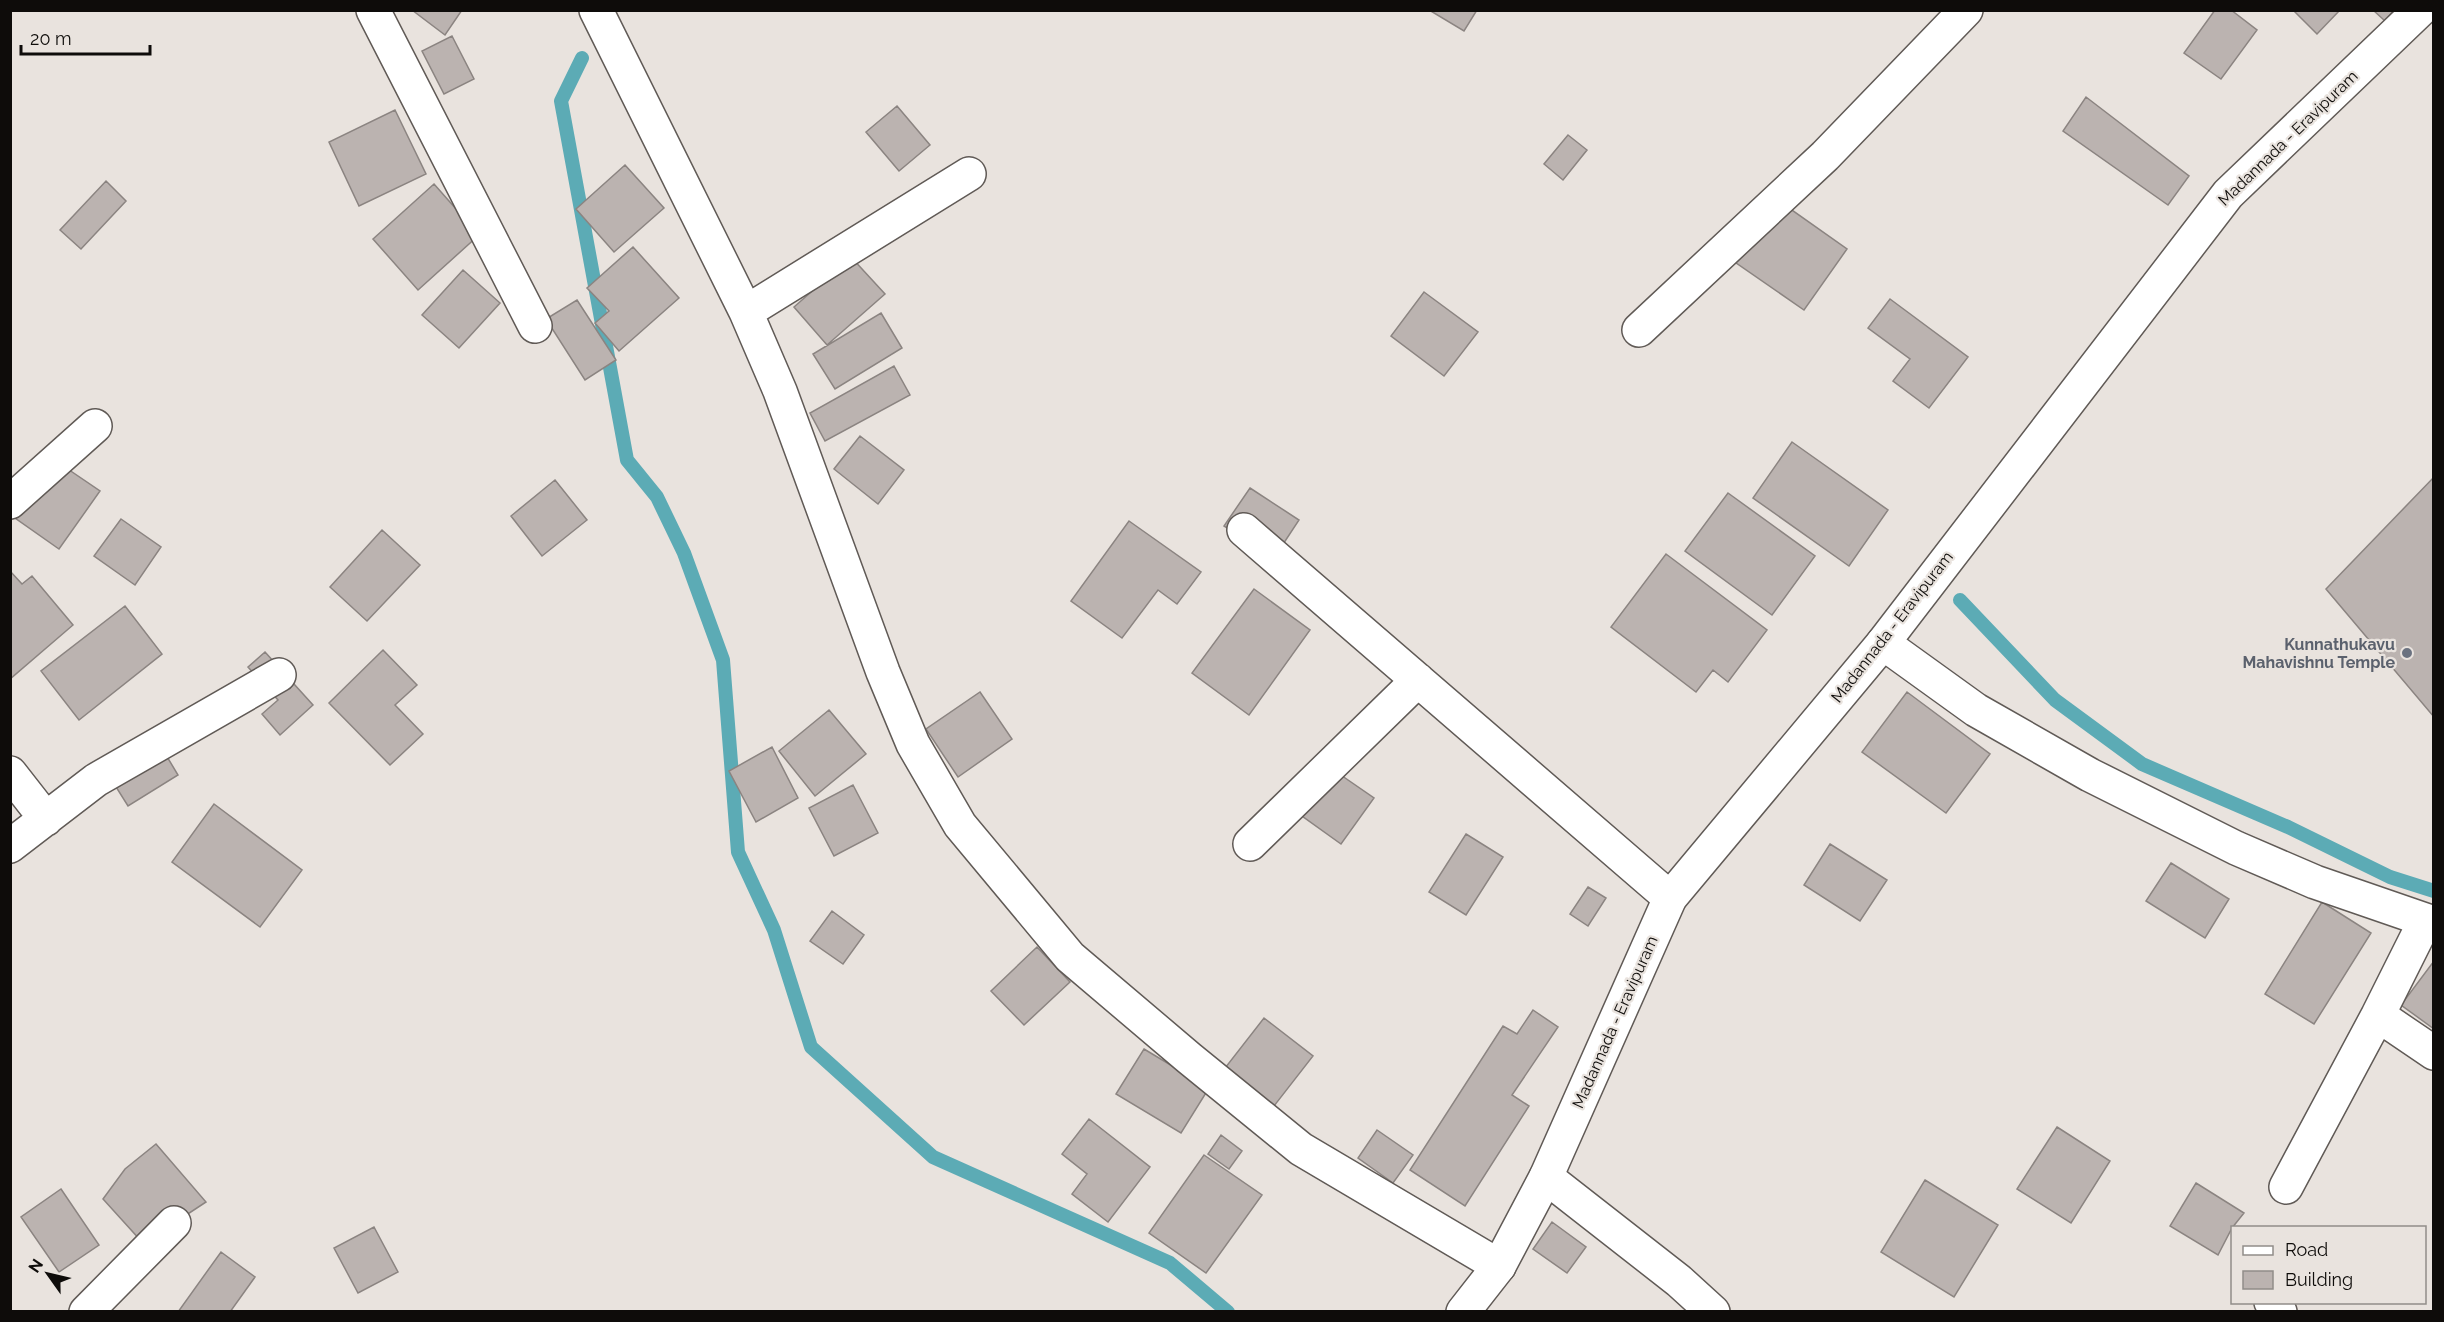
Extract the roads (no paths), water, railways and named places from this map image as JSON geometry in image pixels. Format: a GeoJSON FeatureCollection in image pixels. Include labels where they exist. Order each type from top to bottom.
{"type":"FeatureCollection","features":[{"type":"Feature","properties":{"kind":"street"},"geometry":{"type":"LineString","coordinates":[[373,10],[535,326]]}},
{"type":"Feature","properties":{"kind":"street"},"geometry":{"type":"LineString","coordinates":[[596,10],[746,312],[780,392],[888,682],[914,744],[960,825],[1070,957],[1189,1058],[1301,1149],[1498,1266]]}},
{"type":"Feature","properties":{"kind":"street"},"geometry":{"type":"LineString","coordinates":[[1639,330],[1825,156],[1966,10]]}},
{"type":"Feature","properties":{"kind":"street","name":"Madannada - Eravipuram"},"geometry":{"type":"LineString","coordinates":[[1463,1311],[1498,1266],[1546,1177],[1670,897],[1882,643],[2228,194],[2420,10]]}},
{"type":"Feature","properties":{"kind":"street"},"geometry":{"type":"LineString","coordinates":[[746,312],[969,174]]}},
{"type":"Feature","properties":{"kind":"street"},"geometry":{"type":"LineString","coordinates":[[10,502],[95,426]]}},
{"type":"Feature","properties":{"kind":"street"},"geometry":{"type":"LineString","coordinates":[[1244,530],[1670,897]]}},
{"type":"Feature","properties":{"kind":"street"},"geometry":{"type":"LineString","coordinates":[[1882,643],[1976,710],[2090,775],[2236,848],[2315,882],[2429,922],[2286,1187]]}},
{"type":"Feature","properties":{"kind":"street"},"geometry":{"type":"LineString","coordinates":[[10,846],[96,780],[279,675]]}},
{"type":"Feature","properties":{"kind":"street"},"geometry":{"type":"LineString","coordinates":[[1250,844],[1418,680]]}},
{"type":"Feature","properties":{"kind":"street"},"geometry":{"type":"LineString","coordinates":[[10,773],[46,819]]}},
{"type":"Feature","properties":{"kind":"street"},"geometry":{"type":"LineString","coordinates":[[2378,1015],[2433,1053]]}},
{"type":"Feature","properties":{"kind":"street"},"geometry":{"type":"LineString","coordinates":[[1546,1177],[1679,1281],[1713,1311]]}},
{"type":"Feature","properties":{"kind":"street"},"geometry":{"type":"LineString","coordinates":[[86,1311],[174,1223]]}},
{"type":"Feature","properties":{"kind":"waterway"},"geometry":{"type":"LineString","coordinates":[[582,58],[561,101],[627,460],[657,497],[684,553],[723,660],[738,852],[774,930],[811,1047],[933,1157],[1170,1263],[1228,1312]]}},
{"type":"Feature","properties":{"kind":"waterway"},"geometry":{"type":"LineString","coordinates":[[1960,600],[2055,700],[2142,764],[2288,827],[2390,877],[2434,891]]}},
{"type":"Feature","properties":{"kind":"place","name":"Kunnathukavu Mahavishnu Temple"},"geometry":{"type":"Point","coordinates":[2407,653]}}]}
